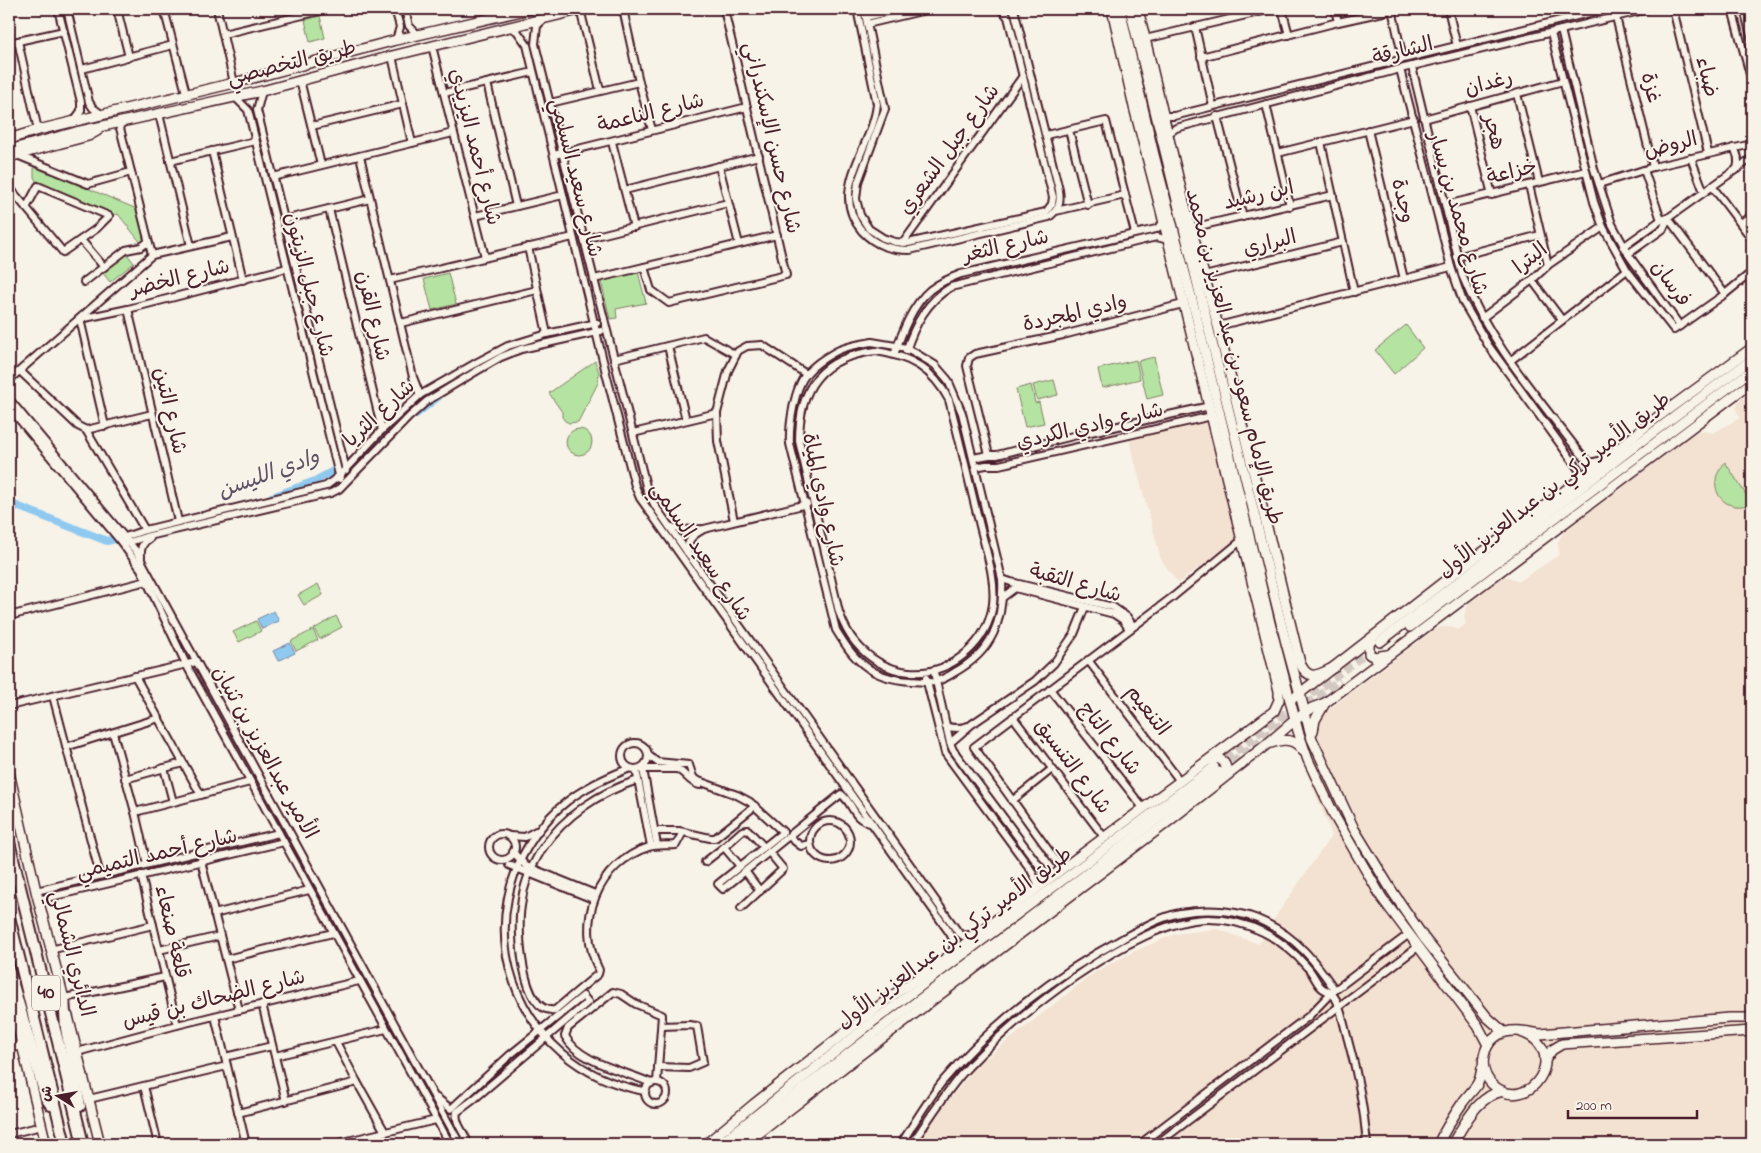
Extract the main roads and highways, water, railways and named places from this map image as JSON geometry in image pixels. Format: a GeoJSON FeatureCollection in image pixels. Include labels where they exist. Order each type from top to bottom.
{"type":"FeatureCollection","features":[{"type":"Feature","properties":{"kind":"highway","name":"الدائري الشمالي"},"geometry":{"type":"LineString","coordinates":[[9,842],[82,1140]]}},
{"type":"Feature","properties":{"kind":"highway","name":"40"},"geometry":{"type":"LineString","coordinates":[[9,917],[65,1144]]}},
{"type":"Feature","properties":{"kind":"highway"},"geometry":{"type":"LineString","coordinates":[[9,971],[46,1098],[58,1117]]}},
{"type":"Feature","properties":{"kind":"highway"},"geometry":{"type":"LineString","coordinates":[[64,998],[66,1028],[83,1127],[82,1140]]}},
{"type":"Feature","properties":{"kind":"main road","name":"طريق التخصصي"},"geometry":{"type":"LineString","coordinates":[[10,137],[186,93],[234,83],[509,12],[530,9]]}},
{"type":"Feature","properties":{"kind":"main road","name":"طريق التخصصي"},"geometry":{"type":"LineString","coordinates":[[9,150],[104,126],[262,91],[392,56],[581,9]]}},
{"type":"Feature","properties":{"kind":"main road"},"geometry":{"type":"LineString","coordinates":[[1112,9],[1134,107],[1242,540],[1271,627]]}},
{"type":"Feature","properties":{"kind":"main road","name":"طريق الإمام سعود بن عبد العزيز بن محمد"},"geometry":{"type":"LineString","coordinates":[[1120,9],[1154,155],[1241,499],[1271,627],[1295,720],[1308,760]]}},
{"type":"Feature","properties":{"kind":"main road","name":"طريق الإمام سعود بن عبد العزيز بن محمد"},"geometry":{"type":"LineString","coordinates":[[1130,9],[1216,363],[1312,739],[1354,829],[1392,892],[1424,938],[1474,1002],[1504,1032]]}},
{"type":"Feature","properties":{"kind":"main road"},"geometry":{"type":"LineString","coordinates":[[1138,9],[1145,39],[1169,116],[1184,202],[1218,326],[1300,663],[1303,671],[1315,676],[1335,667]]}},
{"type":"Feature","properties":{"kind":"main road"},"geometry":{"type":"LineString","coordinates":[[13,156],[88,136],[104,126]]}},
{"type":"Feature","properties":{"kind":"main road"},"geometry":{"type":"LineString","coordinates":[[1154,155],[1161,211]]}},
{"type":"Feature","properties":{"kind":"main road"},"geometry":{"type":"LineString","coordinates":[[1165,155],[1171,164],[1177,187],[1184,202]]}},
{"type":"Feature","properties":{"kind":"main road"},"geometry":{"type":"LineString","coordinates":[[1204,276],[1216,363]]}},
{"type":"Feature","properties":{"kind":"main road"},"geometry":{"type":"LineString","coordinates":[[745,1144],[876,1043],[1215,771],[1274,711],[1335,667],[1674,405],[1752,348]]}},
{"type":"Feature","properties":{"kind":"main road","name":"طريق الأمير تركي بن عبدالعزيز الأول"},"geometry":{"type":"LineString","coordinates":[[1385,648],[1635,446],[1752,359]]}},
{"type":"Feature","properties":{"kind":"main road","name":"طريق الأمير تركي بن عبدالعزيز الأول"},"geometry":{"type":"LineString","coordinates":[[1385,648],[1752,370]]}},
{"type":"Feature","properties":{"kind":"main road"},"geometry":{"type":"LineString","coordinates":[[1720,393],[1752,378]]}},
{"type":"Feature","properties":{"kind":"main road"},"geometry":{"type":"LineString","coordinates":[[1377,633],[1369,644],[1368,649],[1369,654],[1374,657],[1752,382]]}},
{"type":"Feature","properties":{"kind":"main road"},"geometry":{"type":"LineString","coordinates":[[1635,446],[1674,405]]}},
{"type":"Feature","properties":{"kind":"main road"},"geometry":{"type":"LineString","coordinates":[[1247,555],[1251,580],[1278,686],[1279,700],[1274,711]]}},
{"type":"Feature","properties":{"kind":"main road"},"geometry":{"type":"LineString","coordinates":[[1288,611],[1289,653]]}},
{"type":"Feature","properties":{"kind":"main road"},"geometry":{"type":"LineString","coordinates":[[1266,745],[1295,720],[1325,703],[1385,648]]}},
{"type":"Feature","properties":{"kind":"main road"},"geometry":{"type":"LineString","coordinates":[[1312,739],[1315,720],[1325,703]]}},
{"type":"Feature","properties":{"kind":"main road"},"geometry":{"type":"LineString","coordinates":[[706,1144],[892,996],[948,957],[1039,886],[1180,781],[1215,771],[1278,740],[1290,741],[1300,747],[1344,835],[1382,898],[1478,1026],[1488,1045]]}},
{"type":"Feature","properties":{"kind":"main road","name":"طريق الأمير تركي بن عبدالعزيز الأول"},"geometry":{"type":"LineString","coordinates":[[720,1144],[874,1021],[1215,771]]}},
{"type":"Feature","properties":{"kind":"main road","name":"طريق الأمير تركي بن عبدالعزيز الأول"},"geometry":{"type":"LineString","coordinates":[[732,1144],[1017,927],[1215,771]]}},
{"type":"Feature","properties":{"kind":"main road","name":"الدائري الشمالي"},"geometry":{"type":"LineString","coordinates":[[9,772],[50,950],[64,998],[100,1144]]}},
{"type":"Feature","properties":{"kind":"main road"},"geometry":{"type":"LineString","coordinates":[[1320,784],[1329,778]]}},
{"type":"Feature","properties":{"kind":"main road"},"geometry":{"type":"LineString","coordinates":[[855,1026],[964,954]]}},
{"type":"Feature","properties":{"kind":"main road"},"geometry":{"type":"LineString","coordinates":[[876,1043],[961,968]]}},
{"type":"Feature","properties":{"kind":"main road"},"geometry":{"type":"LineString","coordinates":[[9,991],[46,1144]]}},
{"type":"Feature","properties":{"kind":"main road"},"geometry":{"type":"LineString","coordinates":[[1438,1144],[1464,1101],[1476,1089],[1488,1045],[1504,1032],[1540,1034],[1730,1018],[1752,1018]]}},
{"type":"Feature","properties":{"kind":"main road"},"geometry":{"type":"LineString","coordinates":[[1452,1144],[1476,1108],[1493,1093],[1503,1091],[1519,1093],[1530,1089],[1541,1076],[1545,1060],[1552,1050],[1562,1044],[1752,1031]]}},
{"type":"Feature","properties":{"kind":"main road"},"geometry":{"type":"LineString","coordinates":[[1521,1032],[1534,1038],[1540,1045],[1545,1060]]}},
{"type":"Feature","properties":{"kind":"main road"},"geometry":{"type":"LineString","coordinates":[[1483,1065],[1490,1082],[1503,1091]]}},
{"type":"Feature","properties":{"kind":"water"},"geometry":{"type":"Polygon","coordinates":[[[274,611],[279,621],[262,629],[257,619],[274,611]]]}},
{"type":"Feature","properties":{"kind":"water"},"geometry":{"type":"Polygon","coordinates":[[[290,643],[295,653],[278,661],[273,651],[290,643]]]}},
{"type":"Feature","properties":{"kind":"waterway","name":"وادي الليسن"},"geometry":{"type":"LineString","coordinates":[[548,340],[573,333]]}},
{"type":"Feature","properties":{"kind":"waterway","name":"وادي الليسن"},"geometry":{"type":"LineString","coordinates":[[416,414],[439,396]]}},
{"type":"Feature","properties":{"kind":"waterway","name":"وادي الليسن"},"geometry":{"type":"LineString","coordinates":[[272,497],[315,481],[364,454],[389,434]]}},
{"type":"Feature","properties":{"kind":"waterway","name":"وادي الليسن"},"geometry":{"type":"LineString","coordinates":[[9,503],[107,541],[124,537]]}},
{"type":"Feature","properties":{"kind":"tunnel"},"geometry":{"type":"LineString","coordinates":[[1214,767],[1380,642]]}},
{"type":"Feature","properties":{"kind":"tunnel"},"geometry":{"type":"LineString","coordinates":[[1221,771],[1340,680]]}}]}
